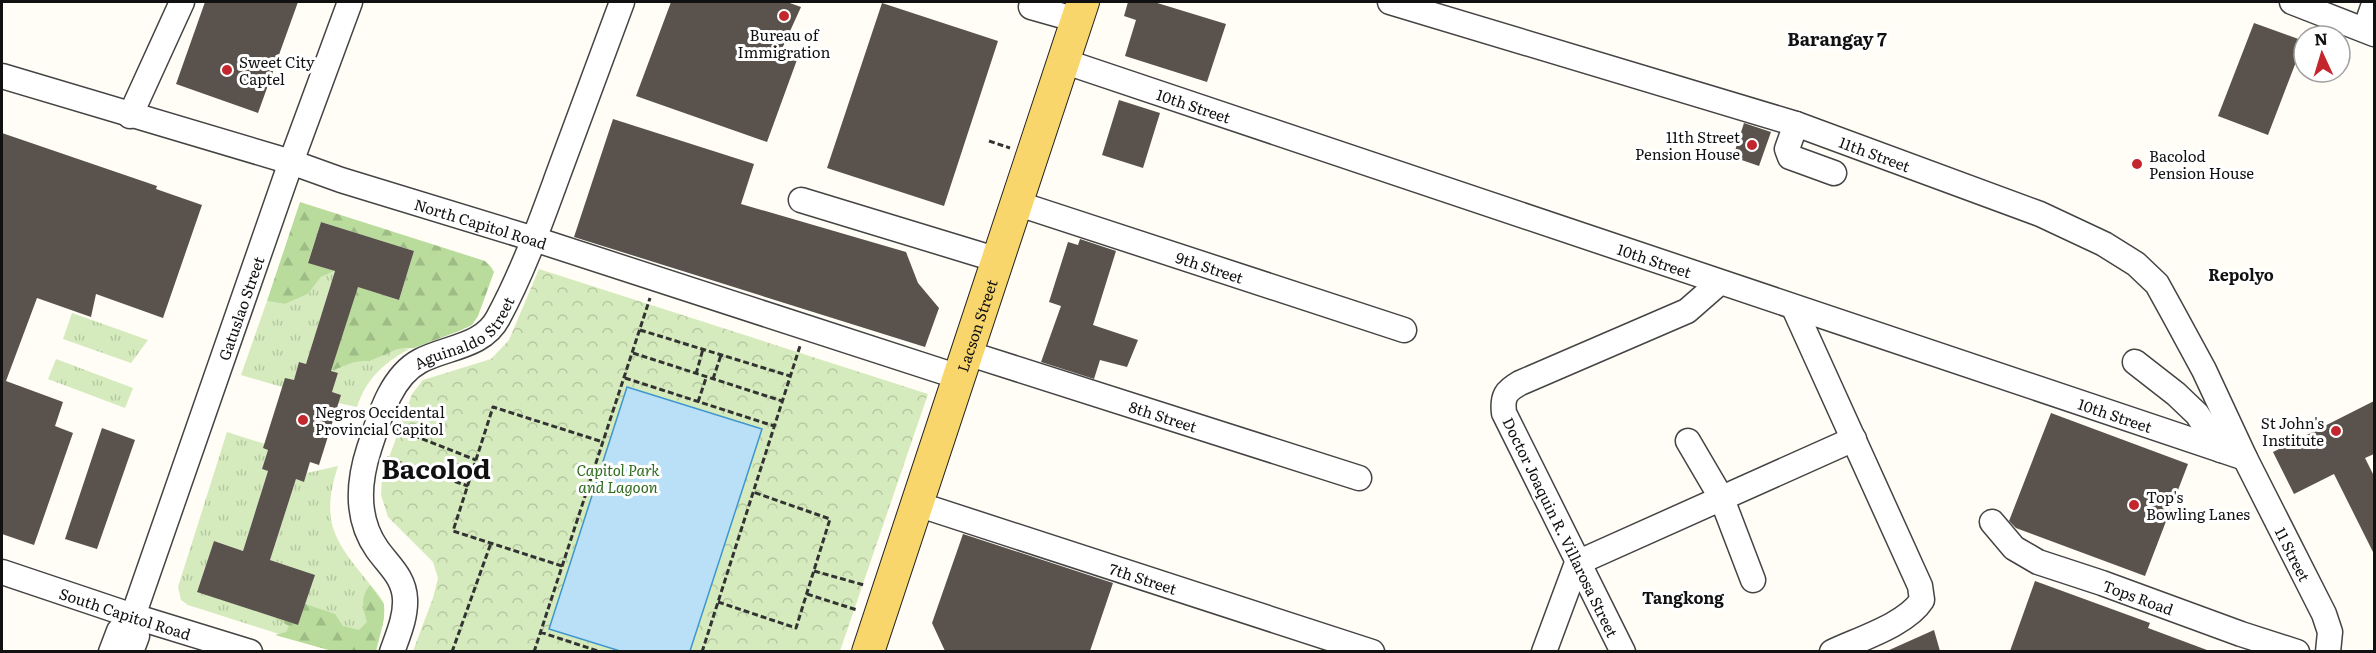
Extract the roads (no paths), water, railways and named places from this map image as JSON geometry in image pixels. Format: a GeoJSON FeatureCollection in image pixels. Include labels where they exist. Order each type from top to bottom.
{"type":"FeatureCollection","features":[{"type":"Feature","properties":{"kind":"main road","name":"Lacson Street"},"geometry":{"type":"LineString","coordinates":[[870,651],[883,604],[1080,11]]}},
{"type":"Feature","properties":{"kind":"street"},"geometry":{"type":"LineString","coordinates":[[130,116],[182,2]]}},
{"type":"Feature","properties":{"kind":"street","name":"Gatuslao Street"},"geometry":{"type":"LineString","coordinates":[[111,651],[119,631],[133,616],[291,162],[350,2]]}},
{"type":"Feature","properties":{"kind":"street","name":"Aguinaldo Street"},"geometry":{"type":"LineString","coordinates":[[392,651],[404,615],[405,598],[401,580],[369,537],[363,518],[360,497],[368,451],[395,387],[406,372],[420,362],[470,342],[490,328],[498,319],[534,239],[622,2]]}},
{"type":"Feature","properties":{"kind":"street","name":"11th Street"},"geometry":{"type":"LineString","coordinates":[[1390,2],[1796,124],[2040,214],[2104,244],[2136,264],[2157,284],[2204,370],[2245,458]]}},
{"type":"Feature","properties":{"kind":"street"},"geometry":{"type":"LineString","coordinates":[[2292,2],[2370,32],[2374,4]]}},
{"type":"Feature","properties":{"kind":"street"},"geometry":{"type":"LineString","coordinates":[[1031,7],[1080,11]]}},
{"type":"Feature","properties":{"kind":"street","name":"10th Street"},"geometry":{"type":"LineString","coordinates":[[1063,61],[2245,458]]}},
{"type":"Feature","properties":{"kind":"street","name":"North Capitol Road"},"geometry":{"type":"LineString","coordinates":[[2,76],[130,116],[291,162],[341,180],[534,239],[806,327],[963,365]]}},
{"type":"Feature","properties":{"kind":"street"},"geometry":{"type":"LineString","coordinates":[[1796,124],[1787,149],[1790,158],[1834,173]]}},
{"type":"Feature","properties":{"kind":"street"},"geometry":{"type":"LineString","coordinates":[[801,200],[998,260]]}},
{"type":"Feature","properties":{"kind":"street","name":"9th Street"},"geometry":{"type":"LineString","coordinates":[[1016,203],[1404,330]]}},
{"type":"Feature","properties":{"kind":"street","name":"Doctor Joaquin R. Villarosa Street"},"geometry":{"type":"LineString","coordinates":[[1623,651],[1504,413],[1502,399],[1508,389],[1520,383],[1687,311],[1719,283]]}},
{"type":"Feature","properties":{"kind":"street"},"geometry":{"type":"LineString","coordinates":[[1794,308],[1920,586],[1922,600],[1917,608],[1904,618],[1832,651]]}},
{"type":"Feature","properties":{"kind":"street"},"geometry":{"type":"LineString","coordinates":[[2135,362],[2176,394],[2197,414],[2221,450]]}},
{"type":"Feature","properties":{"kind":"street","name":"8th Street"},"geometry":{"type":"LineString","coordinates":[[963,365],[1359,478]]}},
{"type":"Feature","properties":{"kind":"street"},"geometry":{"type":"LineString","coordinates":[[1544,651],[1577,563],[1854,439]]}},
{"type":"Feature","properties":{"kind":"street"},"geometry":{"type":"LineString","coordinates":[[1688,441],[1722,499],[1753,580]]}},
{"type":"Feature","properties":{"kind":"street","name":"11 Street"},"geometry":{"type":"LineString","coordinates":[[2245,458],[2324,614],[2330,632],[2328,651]]}},
{"type":"Feature","properties":{"kind":"street","name":"7th Street"},"geometry":{"type":"LineString","coordinates":[[917,504],[1372,651]]}},
{"type":"Feature","properties":{"kind":"street","name":"Tops Road"},"geometry":{"type":"LineString","coordinates":[[1992,522],[2014,548],[2038,562],[2241,634],[2297,651]]}},
{"type":"Feature","properties":{"kind":"street"},"geometry":{"type":"LineString","coordinates":[[2,554],[10,574]]}},
{"type":"Feature","properties":{"kind":"street","name":"South Capitol Road"},"geometry":{"type":"LineString","coordinates":[[10,574],[133,616],[250,651]]}},
{"type":"Feature","properties":{"kind":"street","name":"Gatuslao Street"},"geometry":{"type":"LineString","coordinates":[[131,651],[136,636],[133,616]]}},
{"type":"Feature","properties":{"kind":"water"},"geometry":{"type":"Polygon","coordinates":[[[627,387],[762,429],[690,651],[620,651],[549,629],[627,387]]]}},
{"type":"Feature","properties":{"kind":"place","name":"Bureau of Immigration"},"geometry":{"type":"Point","coordinates":[784,16]}},
{"type":"Feature","properties":{"kind":"place","name":"Sweet City Captel"},"geometry":{"type":"Point","coordinates":[227,70]}},
{"type":"Feature","properties":{"kind":"place","name":"11th Street Pension House"},"geometry":{"type":"Point","coordinates":[1752,145]}},
{"type":"Feature","properties":{"kind":"place","name":"Bacolod Pension House"},"geometry":{"type":"Point","coordinates":[2137,164]}},
{"type":"Feature","properties":{"kind":"place","name":"Negros Occidental Provincial Capitol"},"geometry":{"type":"Point","coordinates":[303,420]}},
{"type":"Feature","properties":{"kind":"place","name":"St John's Institute"},"geometry":{"type":"Point","coordinates":[2336,431]}},
{"type":"Feature","properties":{"kind":"place","name":"Top's Bowling Lanes"},"geometry":{"type":"Point","coordinates":[2134,505]}},
{"type":"Feature","properties":{"kind":"district","name":"Barangay 7"},"geometry":{"type":"Point","coordinates":[1837,38]}},
{"type":"Feature","properties":{"kind":"district","name":"Repolyo"},"geometry":{"type":"Point","coordinates":[2241,274]}},
{"type":"Feature","properties":{"kind":"district","name":"Bacolod"},"geometry":{"type":"Point","coordinates":[436,467]}},
{"type":"Feature","properties":{"kind":"district","name":"Tangkong"},"geometry":{"type":"Point","coordinates":[1683,597]}},
{"type":"Feature","properties":{"kind":"park label","name":"Capitol Park and Lagoon"},"geometry":{"type":"Point","coordinates":[618,478]}}]}
